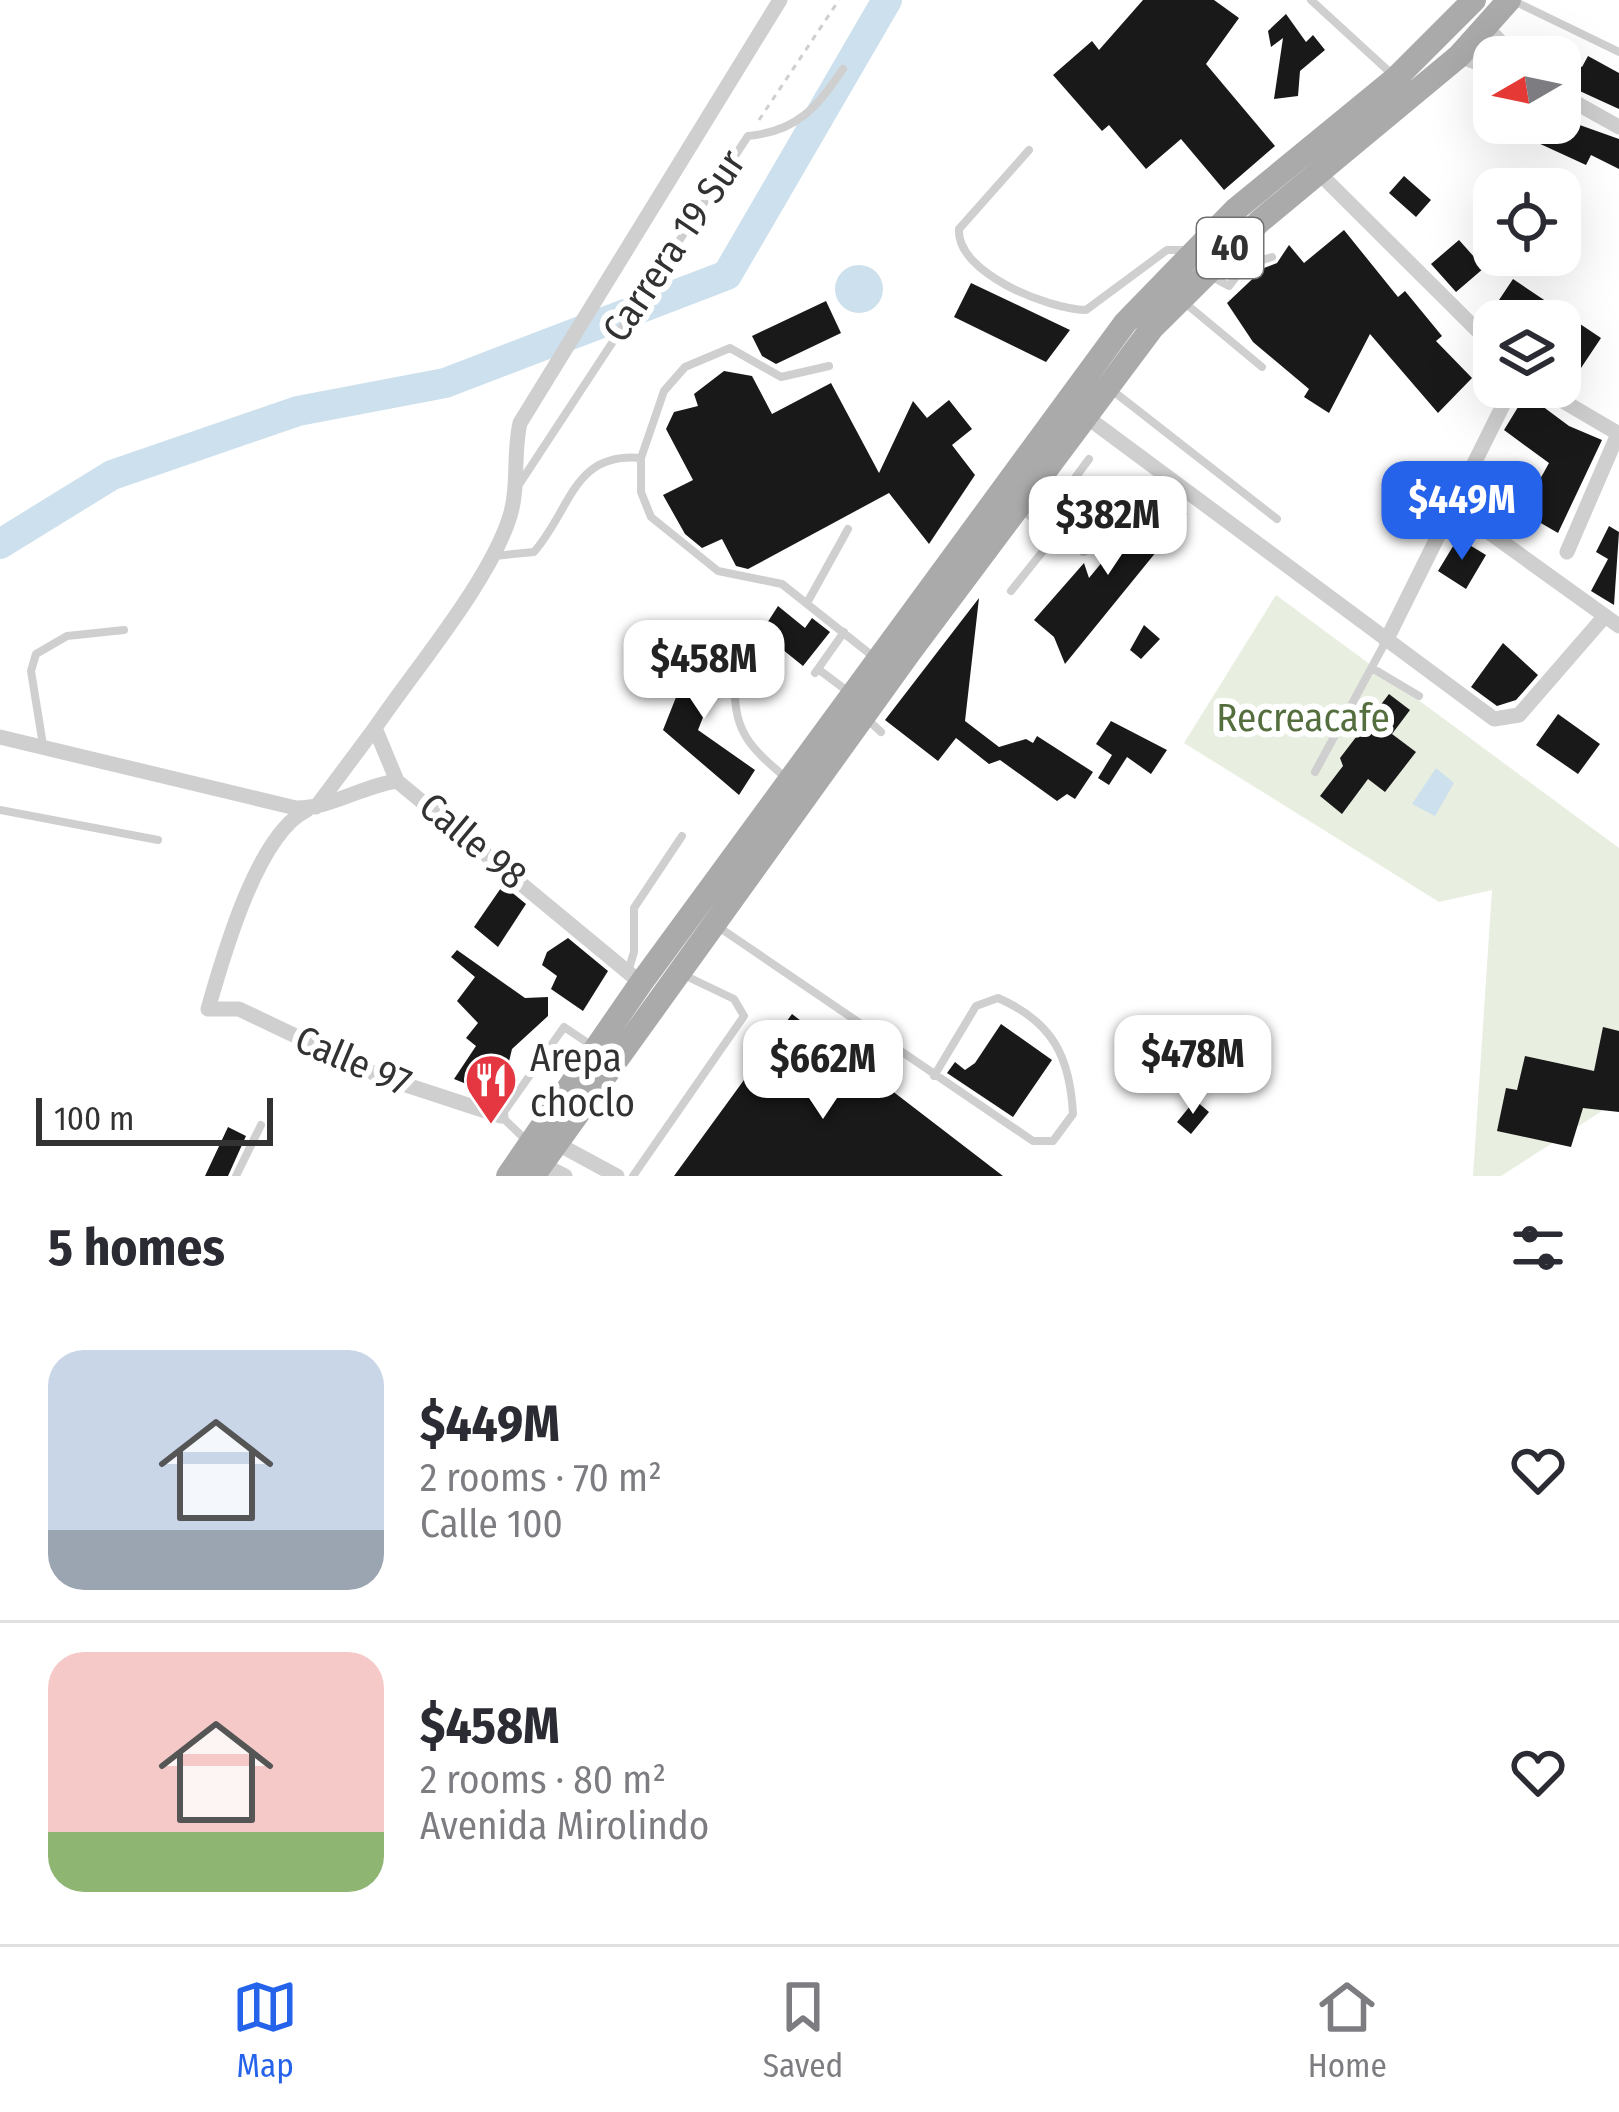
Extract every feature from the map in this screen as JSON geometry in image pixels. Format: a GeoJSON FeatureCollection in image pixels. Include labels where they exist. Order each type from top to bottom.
{"type":"FeatureCollection","features":[{"type":"Feature","properties":{"kind":"main road","name":"40"},"geometry":{"type":"LineString","coordinates":[[540,1156],[634,978],[789,781],[866,715],[878,660],[987,530],[1073,413],[1126,323],[1200,261],[1474,0]]}},
{"type":"Feature","properties":{"kind":"main road","name":"40"},"geometry":{"type":"LineString","coordinates":[[1073,413],[1107,386],[1178,299],[1200,261],[1319,173],[1459,56],[1511,0]]}},
{"type":"Feature","properties":{"kind":"main road"},"geometry":{"type":"LineString","coordinates":[[987,530],[1000,476],[1041,423],[1073,413]]}},
{"type":"Feature","properties":{"kind":"main road","name":"40"},"geometry":{"type":"LineString","coordinates":[[508,1176],[540,1156],[681,973],[909,653],[932,644],[984,574],[987,530]]}},
{"type":"Feature","properties":{"kind":"street","name":"Carrera 19 Sur"},"geometry":{"type":"LineString","coordinates":[[239,1009],[208,1009],[230,934],[290,819],[315,808],[492,556],[511,514],[512,458],[520,424],[780,0]]}},
{"type":"Feature","properties":{"kind":"street"},"geometry":{"type":"LineString","coordinates":[[1486,27],[1495,36]]}},
{"type":"Feature","properties":{"kind":"street"},"geometry":{"type":"LineString","coordinates":[[1459,56],[1473,61]]}},
{"type":"Feature","properties":{"kind":"street"},"geometry":{"type":"LineString","coordinates":[[1581,106],[1619,127]]}},
{"type":"Feature","properties":{"kind":"street"},"geometry":{"type":"LineString","coordinates":[[1319,173],[1473,326]]}},
{"type":"Feature","properties":{"kind":"street"},"geometry":{"type":"LineString","coordinates":[[1386,641],[1503,408]]}},
{"type":"Feature","properties":{"kind":"street"},"geometry":{"type":"LineString","coordinates":[[1566,408],[1618,434],[1567,552]]}},
{"type":"Feature","properties":{"kind":"street"},"geometry":{"type":"LineString","coordinates":[[1073,413],[1494,719],[1519,716],[1612,622],[1455,508]]}},
{"type":"Feature","properties":{"kind":"street"},"geometry":{"type":"LineString","coordinates":[[375,728],[397,781]]}},
{"type":"Feature","properties":{"kind":"street"},"geometry":{"type":"LineString","coordinates":[[0,737],[315,808]]}},
{"type":"Feature","properties":{"kind":"street","name":"Calle 98"},"geometry":{"type":"LineString","coordinates":[[315,808],[397,781],[634,978]]}},
{"type":"Feature","properties":{"kind":"street","name":"Calle 97"},"geometry":{"type":"LineString","coordinates":[[239,1009],[382,1077],[501,1116]]}},
{"type":"Feature","properties":{"kind":"street"},"geometry":{"type":"LineString","coordinates":[[540,1156],[565,1176]]}},
{"type":"Feature","properties":{"kind":"street","name":"Calle 97"},"geometry":{"type":"LineString","coordinates":[[540,1156],[617,1176]]}},
{"type":"Feature","properties":{"kind":"lane"},"geometry":{"type":"LineString","coordinates":[[1311,0],[1396,78]]}},
{"type":"Feature","properties":{"kind":"lane"},"geometry":{"type":"LineString","coordinates":[[1511,0],[1619,52]]}},
{"type":"Feature","properties":{"kind":"lane"},"geometry":{"type":"LineString","coordinates":[[748,136],[797,124],[815,110],[843,69]]}},
{"type":"Feature","properties":{"kind":"lane","name":"Carrera 19 Sur"},"geometry":{"type":"LineString","coordinates":[[513,495],[542,442],[748,136]]}},
{"type":"Feature","properties":{"kind":"lane"},"geometry":{"type":"LineString","coordinates":[[1030,150],[959,229],[958,243],[972,265],[1043,302],[1086,310],[1167,250],[1200,261],[1229,286],[1244,265],[1272,257]]}},
{"type":"Feature","properties":{"kind":"lane"},"geometry":{"type":"LineString","coordinates":[[1178,299],[1262,367]]}},
{"type":"Feature","properties":{"kind":"lane"},"geometry":{"type":"LineString","coordinates":[[829,366],[781,377],[742,352],[715,350],[686,367],[664,391],[641,458],[641,492],[651,517],[718,571],[770,580],[878,660]]}},
{"type":"Feature","properties":{"kind":"lane"},"geometry":{"type":"LineString","coordinates":[[1107,386],[1277,519]]}},
{"type":"Feature","properties":{"kind":"lane"},"geometry":{"type":"LineString","coordinates":[[492,556],[534,551],[588,467],[621,457],[641,458]]}},
{"type":"Feature","properties":{"kind":"lane"},"geometry":{"type":"LineString","coordinates":[[1041,524],[1089,459]]}},
{"type":"Feature","properties":{"kind":"lane"},"geometry":{"type":"LineString","coordinates":[[1008,501],[1071,549],[1092,550],[1136,489]]}},
{"type":"Feature","properties":{"kind":"lane"},"geometry":{"type":"LineString","coordinates":[[807,603],[848,529]]}},
{"type":"Feature","properties":{"kind":"lane"},"geometry":{"type":"LineString","coordinates":[[1011,591],[1055,536]]}},
{"type":"Feature","properties":{"kind":"lane"},"geometry":{"type":"LineString","coordinates":[[43,747],[31,671],[36,654],[67,636],[124,630]]}},
{"type":"Feature","properties":{"kind":"lane"},"geometry":{"type":"LineString","coordinates":[[844,632],[816,671],[866,715]]}},
{"type":"Feature","properties":{"kind":"lane"},"geometry":{"type":"LineString","coordinates":[[1315,772],[1386,641]]}},
{"type":"Feature","properties":{"kind":"lane"},"geometry":{"type":"LineString","coordinates":[[1372,668],[1419,696]]}},
{"type":"Feature","properties":{"kind":"lane"},"geometry":{"type":"LineString","coordinates":[[735,686],[734,714],[742,738],[789,781]]}},
{"type":"Feature","properties":{"kind":"lane"},"geometry":{"type":"LineString","coordinates":[[0,810],[158,840]]}},
{"type":"Feature","properties":{"kind":"lane"},"geometry":{"type":"LineString","coordinates":[[634,978],[634,908],[682,836]]}},
{"type":"Feature","properties":{"kind":"lane"},"geometry":{"type":"LineString","coordinates":[[716,925],[934,1076],[1033,1141],[1053,1141],[1073,1114],[1068,1066],[1060,1045],[1044,1025],[998,998],[976,1006],[934,1076]]}},
{"type":"Feature","properties":{"kind":"lane"},"geometry":{"type":"LineString","coordinates":[[633,1176],[743,1016],[734,999],[681,973]]}},
{"type":"Feature","properties":{"kind":"lane"},"geometry":{"type":"LineString","coordinates":[[501,1116],[564,1027],[596,1048]]}},
{"type":"Feature","properties":{"kind":"lane","name":"Calle 97"},"geometry":{"type":"LineString","coordinates":[[501,1116],[540,1156]]}},
{"type":"Feature","properties":{"kind":"lane"},"geometry":{"type":"LineString","coordinates":[[236,1176],[261,1125]]}},
{"type":"Feature","properties":{"kind":"path","name":"Carrera 19 Sur"},"geometry":{"type":"LineString","coordinates":[[748,136],[838,0]]}},
{"type":"Feature","properties":{"kind":"green space","name":"Recreacafe"},"geometry":{"type":"Polygon","coordinates":[[[1276,595],[1619,848],[1619,1100],[1501,1176],[1473,1176],[1492,890],[1439,902],[1184,743],[1276,595]]]}},
{"type":"Feature","properties":{"kind":"water"},"geometry":{"type":"Polygon","coordinates":[[[859,265],[876,272],[883,289],[876,306],[859,313],[842,306],[835,289],[842,272],[859,265]]]}},
{"type":"Feature","properties":{"kind":"water"},"geometry":{"type":"Polygon","coordinates":[[[1436,768],[1454,783],[1435,816],[1412,804],[1436,768]]]}},
{"type":"Feature","properties":{"kind":"building"},"geometry":{"type":"Polygon","coordinates":[[[1143,0],[1214,0],[1239,18],[1206,64],[1275,146],[1224,190],[1181,139],[1146,169],[1109,125],[1102,131],[1053,75],[1092,41],[1099,50],[1143,0]]]}},
{"type":"Feature","properties":{"kind":"building"},"geometry":{"type":"Polygon","coordinates":[[[1286,14],[1306,42],[1313,35],[1325,50],[1300,71],[1298,96],[1274,99],[1283,38],[1271,47],[1268,31],[1286,14]]]}},
{"type":"Feature","properties":{"kind":"building"},"geometry":{"type":"Polygon","coordinates":[[[1588,56],[1619,73],[1619,109],[1581,92],[1581,66],[1588,56]]]}},
{"type":"Feature","properties":{"kind":"building"},"geometry":{"type":"Polygon","coordinates":[[[1581,125],[1619,139],[1619,169],[1591,155],[1586,165],[1540,144],[1581,144],[1581,125]]]}},
{"type":"Feature","properties":{"kind":"building"},"geometry":{"type":"Polygon","coordinates":[[[1404,176],[1431,200],[1416,217],[1389,193],[1404,176]]]}},
{"type":"Feature","properties":{"kind":"building"},"geometry":{"type":"Polygon","coordinates":[[[1344,230],[1398,297],[1405,291],[1442,336],[1436,341],[1472,378],[1438,413],[1370,334],[1329,413],[1304,397],[1309,389],[1253,342],[1227,303],[1264,268],[1277,263],[1289,245],[1304,263],[1344,230]]]}},
{"type":"Feature","properties":{"kind":"building"},"geometry":{"type":"Polygon","coordinates":[[[1459,240],[1473,256],[1475,276],[1456,292],[1431,264],[1459,240]]]}},
{"type":"Feature","properties":{"kind":"building"},"geometry":{"type":"Polygon","coordinates":[[[1513,279],[1544,300],[1499,300],[1513,279]]]}},
{"type":"Feature","properties":{"kind":"building"},"geometry":{"type":"Polygon","coordinates":[[[971,283],[1070,330],[1046,362],[954,317],[971,283]]]}},
{"type":"Feature","properties":{"kind":"building"},"geometry":{"type":"Polygon","coordinates":[[[826,301],[841,333],[776,364],[762,356],[752,336],[826,301]]]}},
{"type":"Feature","properties":{"kind":"building"},"geometry":{"type":"Polygon","coordinates":[[[1581,325],[1601,338],[1581,368],[1581,325]]]}},
{"type":"Feature","properties":{"kind":"building"},"geometry":{"type":"Polygon","coordinates":[[[724,371],[752,376],[772,414],[831,383],[879,473],[913,401],[927,418],[949,400],[972,429],[952,445],[975,475],[929,544],[889,493],[748,569],[736,566],[722,539],[702,548],[685,534],[663,495],[693,480],[666,429],[674,412],[698,406],[694,394],[724,371]]]}},
{"type":"Feature","properties":{"kind":"building"},"geometry":{"type":"Polygon","coordinates":[[[1517,408],[1545,408],[1569,426],[1602,440],[1558,533],[1522,512],[1549,463],[1504,430],[1517,408]]]}},
{"type":"Feature","properties":{"kind":"building"},"geometry":{"type":"Polygon","coordinates":[[[1479,482],[1515,509],[1502,527],[1468,503],[1479,482]]]}},
{"type":"Feature","properties":{"kind":"building"},"geometry":{"type":"Polygon","coordinates":[[[1160,492],[1187,514],[1065,664],[1054,637],[1034,620],[1084,563],[1089,578],[1160,492]]]}},
{"type":"Feature","properties":{"kind":"building"},"geometry":{"type":"Polygon","coordinates":[[[1609,526],[1619,532],[1614,605],[1591,591],[1608,559],[1596,552],[1609,526]]]}},
{"type":"Feature","properties":{"kind":"building"},"geometry":{"type":"Polygon","coordinates":[[[1458,538],[1486,555],[1466,589],[1438,571],[1458,538]]]}},
{"type":"Feature","properties":{"kind":"building"},"geometry":{"type":"Polygon","coordinates":[[[979,598],[965,721],[999,747],[1026,739],[1033,743],[1037,736],[1093,772],[1075,799],[1067,794],[1057,801],[1000,760],[989,764],[956,738],[938,761],[885,720],[979,598]]]}},
{"type":"Feature","properties":{"kind":"building"},"geometry":{"type":"Polygon","coordinates":[[[778,606],[805,628],[812,618],[830,632],[803,666],[777,645],[763,667],[746,656],[778,606]]]}},
{"type":"Feature","properties":{"kind":"building"},"geometry":{"type":"Polygon","coordinates":[[[1144,625],[1160,639],[1141,659],[1130,650],[1144,625]]]}},
{"type":"Feature","properties":{"kind":"building"},"geometry":{"type":"Polygon","coordinates":[[[1503,643],[1538,675],[1516,700],[1497,706],[1471,687],[1503,643]]]}},
{"type":"Feature","properties":{"kind":"building"},"geometry":{"type":"Polygon","coordinates":[[[696,647],[724,664],[698,730],[755,770],[739,795],[663,730],[696,647]]]}},
{"type":"Feature","properties":{"kind":"building"},"geometry":{"type":"Polygon","coordinates":[[[1389,694],[1410,710],[1392,734],[1416,752],[1385,792],[1368,779],[1342,814],[1320,796],[1343,766],[1340,758],[1389,694]]]}},
{"type":"Feature","properties":{"kind":"building"},"geometry":{"type":"Polygon","coordinates":[[[1558,714],[1600,744],[1578,774],[1536,745],[1558,714]]]}},
{"type":"Feature","properties":{"kind":"building"},"geometry":{"type":"Polygon","coordinates":[[[1111,721],[1167,750],[1151,774],[1127,757],[1109,785],[1098,778],[1112,755],[1096,744],[1111,721]]]}},
{"type":"Feature","properties":{"kind":"building"},"geometry":{"type":"Polygon","coordinates":[[[503,885],[526,904],[498,947],[474,927],[503,885]]]}},
{"type":"Feature","properties":{"kind":"building"},"geometry":{"type":"Polygon","coordinates":[[[568,938],[608,971],[583,1011],[551,989],[557,976],[542,965],[547,952],[568,938]]]}},
{"type":"Feature","properties":{"kind":"building"},"geometry":{"type":"Polygon","coordinates":[[[457,950],[525,998],[548,997],[548,1016],[512,1049],[506,1074],[479,1089],[454,1079],[476,1046],[466,1038],[478,1023],[457,1001],[475,977],[451,957],[457,950]]]}},
{"type":"Feature","properties":{"kind":"building"},"geometry":{"type":"Polygon","coordinates":[[[792,1014],[1003,1176],[674,1176],[792,1014]]]}},
{"type":"Feature","properties":{"kind":"building"},"geometry":{"type":"Polygon","coordinates":[[[1001,1024],[1052,1060],[1013,1117],[947,1073],[955,1062],[965,1070],[975,1063],[1001,1024]]]}},
{"type":"Feature","properties":{"kind":"building"},"geometry":{"type":"Polygon","coordinates":[[[1603,1027],[1619,1031],[1619,1112],[1583,1108],[1571,1147],[1497,1131],[1506,1088],[1517,1090],[1525,1056],[1594,1071],[1603,1027]]]}},
{"type":"Feature","properties":{"kind":"building"},"geometry":{"type":"Polygon","coordinates":[[[1195,1100],[1209,1112],[1191,1134],[1177,1122],[1195,1100]]]}},
{"type":"Feature","properties":{"kind":"building"},"geometry":{"type":"Polygon","coordinates":[[[228,1127],[246,1136],[228,1176],[205,1176],[228,1127]]]}},
{"type":"Feature","properties":{"kind":"waterway"},"geometry":{"type":"LineString","coordinates":[[0,544],[112,475],[298,411],[445,383],[727,275],[887,0]]}},
{"type":"Feature","properties":{"kind":"place","name":"Arepa choclo"},"geometry":{"type":"Point","coordinates":[491,1126]}}]}
